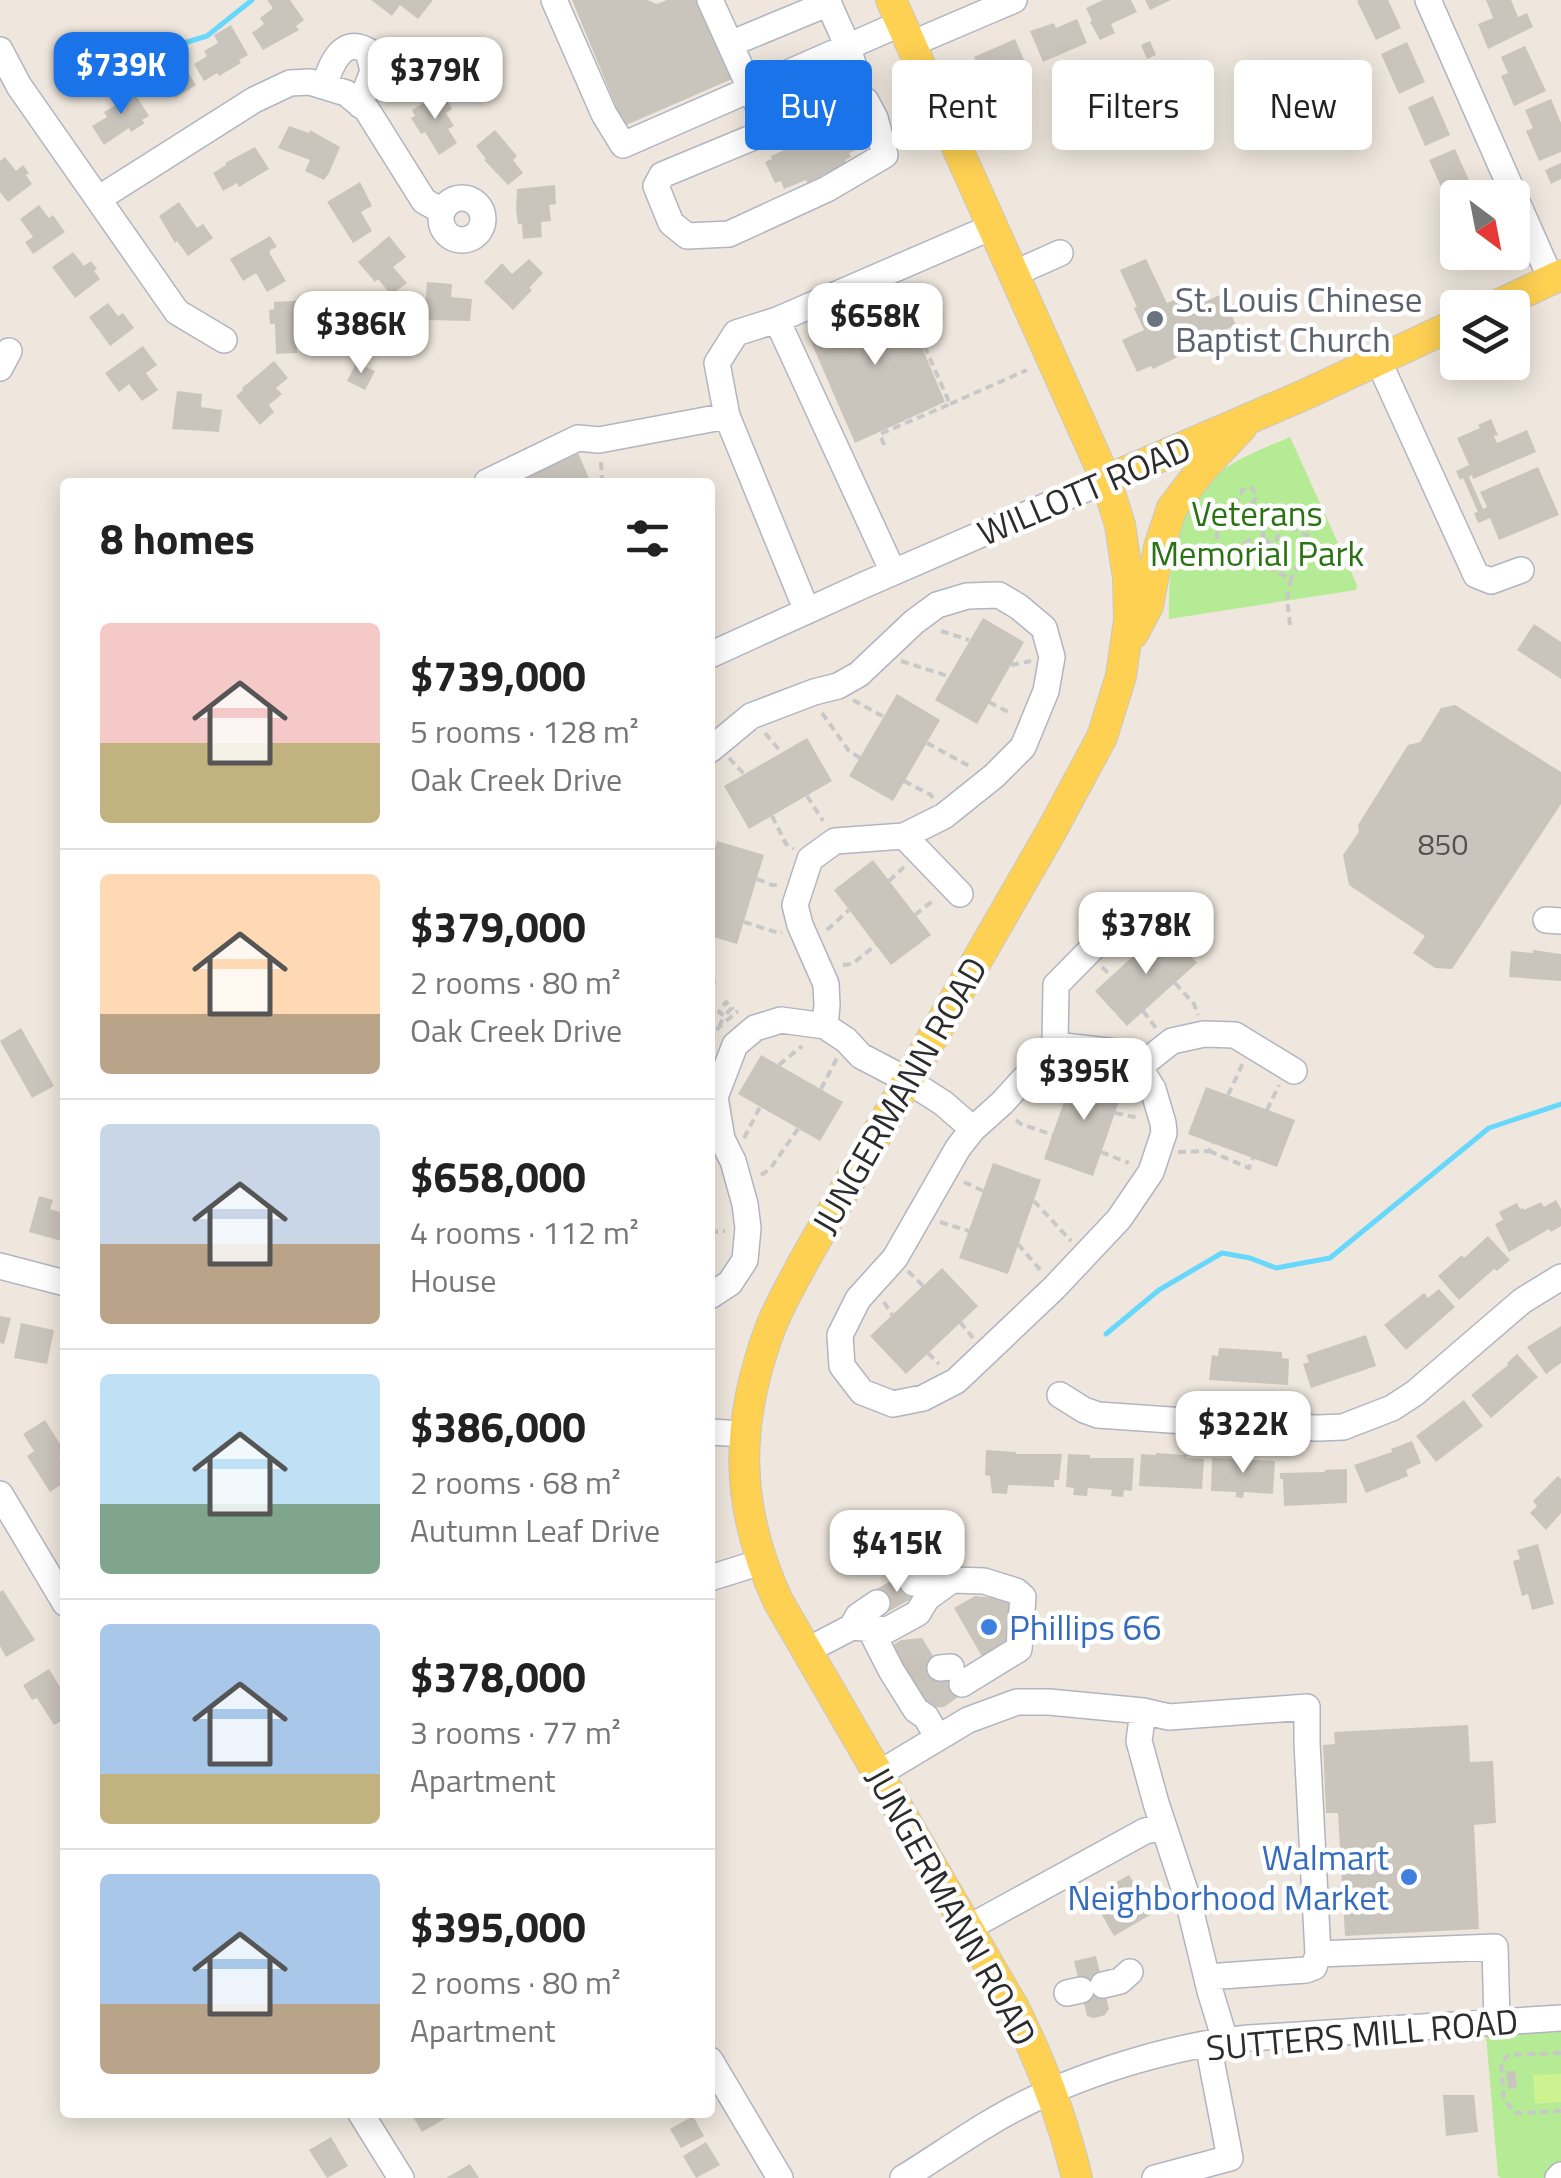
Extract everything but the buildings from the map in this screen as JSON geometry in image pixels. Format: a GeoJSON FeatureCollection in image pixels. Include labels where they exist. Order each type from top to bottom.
{"type":"FeatureCollection","features":[{"type":"Feature","properties":{"kind":"main road","name":"JUNGERMANN ROAD"},"geometry":{"type":"LineString","coordinates":[[901,23],[1106,480],[1120,525],[1129,620],[1121,676],[1102,737],[804,1259],[771,1327],[751,1390],[744,1434],[744,1477],[750,1525],[778,1601],[1021,2022],[1050,2092],[1077,2178]]}},
{"type":"Feature","properties":{"kind":"main road"},"geometry":{"type":"LineString","coordinates":[[1529,290],[1556,277]]}},
{"type":"Feature","properties":{"kind":"main road","name":"WILLOTT ROAD"},"geometry":{"type":"LineString","coordinates":[[1106,480],[1440,331]]}},
{"type":"Feature","properties":{"kind":"main road"},"geometry":{"type":"LineString","coordinates":[[1125,649],[1148,606],[1159,547],[1172,508],[1250,418]]}},
{"type":"Feature","properties":{"kind":"street"},"geometry":{"type":"LineString","coordinates":[[554,0],[604,114],[622,145],[745,92]]}},
{"type":"Feature","properties":{"kind":"street"},"geometry":{"type":"LineString","coordinates":[[710,0],[745,76]]}},
{"type":"Feature","properties":{"kind":"street"},"geometry":{"type":"LineString","coordinates":[[818,60],[901,23],[1014,0]]}},
{"type":"Feature","properties":{"kind":"street"},"geometry":{"type":"LineString","coordinates":[[1428,0],[1556,277]]}},
{"type":"Feature","properties":{"kind":"street"},"geometry":{"type":"LineString","coordinates":[[730,44],[828,2],[852,60]]}},
{"type":"Feature","properties":{"kind":"street"},"geometry":{"type":"LineString","coordinates":[[324,85],[334,58],[350,47],[360,46],[368,51],[373,71],[360,105]]}},
{"type":"Feature","properties":{"kind":"street"},"geometry":{"type":"LineString","coordinates":[[0,50],[19,86],[177,312],[224,340]]}},
{"type":"Feature","properties":{"kind":"street"},"geometry":{"type":"LineString","coordinates":[[98,199],[254,100],[290,83],[310,82],[346,93],[368,110],[424,201],[442,211]]}},
{"type":"Feature","properties":{"kind":"street"},"geometry":{"type":"LineString","coordinates":[[745,140],[662,175],[656,186],[671,222],[687,236],[729,234],[827,189],[885,155],[872,112]]}},
{"type":"Feature","properties":{"kind":"street"},"geometry":{"type":"LineString","coordinates":[[807,611],[727,416],[717,363],[736,333],[778,320],[992,227]]}},
{"type":"Feature","properties":{"kind":"street"},"geometry":{"type":"LineString","coordinates":[[1013,274],[1060,253]]}},
{"type":"Feature","properties":{"kind":"street"},"geometry":{"type":"LineString","coordinates":[[778,320],[893,572]]}},
{"type":"Feature","properties":{"kind":"street"},"geometry":{"type":"LineString","coordinates":[[1378,360],[1476,575],[1492,581],[1521,570]]}},
{"type":"Feature","properties":{"kind":"street"},"geometry":{"type":"LineString","coordinates":[[495,478],[578,438],[598,440],[727,416]]}},
{"type":"Feature","properties":{"kind":"street","name":"WILLOTT ROAD"},"geometry":{"type":"LineString","coordinates":[[715,652],[1106,480]]}},
{"type":"Feature","properties":{"kind":"street"},"geometry":{"type":"LineString","coordinates":[[715,746],[751,716],[859,674],[937,605],[966,596],[999,596],[1020,607],[1044,628],[1052,657],[1046,691],[1023,747],[994,776],[944,816],[904,836],[834,841],[810,860],[795,905],[826,984],[835,1033]]}},
{"type":"Feature","properties":{"kind":"street"},"geometry":{"type":"LineString","coordinates":[[904,836],[956,890]]}},
{"type":"Feature","properties":{"kind":"street"},"geometry":{"type":"LineString","coordinates":[[1055,1045],[1116,1052],[1139,1067],[1153,1089],[1163,1123],[1164,1133],[1150,1172],[1119,1219],[1054,1288],[956,1381],[924,1398],[892,1404],[862,1392],[842,1366],[840,1335],[858,1299],[895,1258],[958,1148],[1055,1045],[1056,986],[1121,920]]}},
{"type":"Feature","properties":{"kind":"street"},"geometry":{"type":"LineString","coordinates":[[715,1293],[730,1283],[746,1260],[748,1228],[741,1188],[722,1139],[715,1098],[735,1045],[755,1028],[781,1020],[835,1033],[861,1056],[943,1103],[973,1129]]}},
{"type":"Feature","properties":{"kind":"street"},"geometry":{"type":"LineString","coordinates":[[1139,1067],[1172,1041],[1204,1034],[1235,1035],[1290,1069]]}},
{"type":"Feature","properties":{"kind":"street"},"geometry":{"type":"LineString","coordinates":[[0,1266],[60,1282]]}},
{"type":"Feature","properties":{"kind":"street"},"geometry":{"type":"LineString","coordinates":[[1060,1395],[1098,1415],[1257,1426],[1343,1426],[1392,1408],[1522,1301],[1561,1278]]}},
{"type":"Feature","properties":{"kind":"street"},"geometry":{"type":"LineString","coordinates":[[715,1432],[744,1434]]}},
{"type":"Feature","properties":{"kind":"street"},"geometry":{"type":"LineString","coordinates":[[0,1494],[60,1595]]}},
{"type":"Feature","properties":{"kind":"street"},"geometry":{"type":"LineString","coordinates":[[715,1576],[761,1562]]}},
{"type":"Feature","properties":{"kind":"street"},"geometry":{"type":"LineString","coordinates":[[914,1583],[933,1576],[984,1581],[1023,1597],[1019,1649],[951,1673]]}},
{"type":"Feature","properties":{"kind":"street"},"geometry":{"type":"LineString","coordinates":[[806,1651],[861,1628],[886,1630],[918,1612],[927,1598],[952,1580]]}},
{"type":"Feature","properties":{"kind":"street"},"geometry":{"type":"LineString","coordinates":[[878,1603],[858,1616],[861,1628],[896,1670],[916,1710],[926,1716],[938,1738]]}},
{"type":"Feature","properties":{"kind":"street"},"geometry":{"type":"LineString","coordinates":[[878,1774],[968,1720],[1017,1702],[1143,1711],[1169,1717],[1307,1708],[1318,1954],[1314,1967],[1207,1977]]}},
{"type":"Feature","properties":{"kind":"street"},"geometry":{"type":"LineString","coordinates":[[1143,1711],[1138,1740],[1188,1900],[1207,1977],[1230,2158],[1155,2178]]}},
{"type":"Feature","properties":{"kind":"street"},"geometry":{"type":"LineString","coordinates":[[968,1928],[1145,1831],[1164,1827]]}},
{"type":"Feature","properties":{"kind":"street"},"geometry":{"type":"LineString","coordinates":[[1318,1954],[1495,1948],[1497,2022]]}},
{"type":"Feature","properties":{"kind":"street"},"geometry":{"type":"LineString","coordinates":[[1083,1989],[1120,1982],[1130,1972]]}},
{"type":"Feature","properties":{"kind":"street","name":"SUTTERS MILL ROAD"},"geometry":{"type":"LineString","coordinates":[[903,2178],[1026,2102],[1144,2060],[1216,2042],[1408,2034],[1561,2018]]}},
{"type":"Feature","properties":{"kind":"street"},"geometry":{"type":"LineString","coordinates":[[715,2068],[780,2178]]}},
{"type":"Feature","properties":{"kind":"street"},"geometry":{"type":"LineString","coordinates":[[364,2118],[400,2178]]}},
{"type":"Feature","properties":{"kind":"path"},"geometry":{"type":"LineString","coordinates":[[914,288],[901,293],[950,404]]}},
{"type":"Feature","properties":{"kind":"path"},"geometry":{"type":"LineString","coordinates":[[884,445],[880,434],[1027,370]]}},
{"type":"Feature","properties":{"kind":"path"},"geometry":{"type":"LineString","coordinates":[[1250,540],[1226,553],[1222,561],[1214,559],[1222,519],[1242,490],[1252,488],[1257,496],[1252,504],[1256,527],[1263,532],[1263,539]]}},
{"type":"Feature","properties":{"kind":"path"},"geometry":{"type":"LineString","coordinates":[[1240,498],[1243,504],[1252,504]]}},
{"type":"Feature","properties":{"kind":"path"},"geometry":{"type":"LineString","coordinates":[[1290,579],[1264,566],[1284,524],[1311,537],[1290,579],[1286,599],[1290,624]]}},
{"type":"Feature","properties":{"kind":"path"},"geometry":{"type":"LineString","coordinates":[[1256,527],[1249,531],[1250,540],[1256,544],[1263,539]]}},
{"type":"Feature","properties":{"kind":"path"},"geometry":{"type":"LineString","coordinates":[[1263,539],[1274,545]]}},
{"type":"Feature","properties":{"kind":"path"},"geometry":{"type":"LineString","coordinates":[[914,622],[970,640]]}},
{"type":"Feature","properties":{"kind":"path"},"geometry":{"type":"LineString","coordinates":[[882,655],[948,676]]}},
{"type":"Feature","properties":{"kind":"path"},"geometry":{"type":"LineString","coordinates":[[860,758],[848,751],[823,714],[826,689],[884,717]]}},
{"type":"Feature","properties":{"kind":"path"},"geometry":{"type":"LineString","coordinates":[[990,702],[1032,725]]}},
{"type":"Feature","properties":{"kind":"path"},"geometry":{"type":"LineString","coordinates":[[926,743],[994,776]]}},
{"type":"Feature","properties":{"kind":"path"},"geometry":{"type":"LineString","coordinates":[[904,781],[931,795],[944,816]]}},
{"type":"Feature","properties":{"kind":"path"},"geometry":{"type":"LineString","coordinates":[[807,796],[834,841]]}},
{"type":"Feature","properties":{"kind":"path"},"geometry":{"type":"LineString","coordinates":[[772,816],[786,844],[810,860]]}},
{"type":"Feature","properties":{"kind":"path"},"geometry":{"type":"LineString","coordinates":[[915,915],[956,890]]}},
{"type":"Feature","properties":{"kind":"path"},"geometry":{"type":"LineString","coordinates":[[809,946],[849,910]]}},
{"type":"Feature","properties":{"kind":"path"},"geometry":{"type":"LineString","coordinates":[[744,922],[852,964],[876,945]]}},
{"type":"Feature","properties":{"kind":"path"},"geometry":{"type":"LineString","coordinates":[[1175,983],[1194,1004],[1204,1034]]}},
{"type":"Feature","properties":{"kind":"path"},"geometry":{"type":"LineString","coordinates":[[719,1026],[724,1016]]}},
{"type":"Feature","properties":{"kind":"path"},"geometry":{"type":"LineString","coordinates":[[821,1089],[835,1033]]}},
{"type":"Feature","properties":{"kind":"path"},"geometry":{"type":"LineString","coordinates":[[1228,1095],[1251,1045]]}},
{"type":"Feature","properties":{"kind":"path"},"geometry":{"type":"LineString","coordinates":[[1268,1110],[1290,1069]]}},
{"type":"Feature","properties":{"kind":"path"},"geometry":{"type":"LineString","coordinates":[[1000,1106],[1022,1124],[1052,1136]]}},
{"type":"Feature","properties":{"kind":"path"},"geometry":{"type":"LineString","coordinates":[[733,1161],[760,1107]]}},
{"type":"Feature","properties":{"kind":"path"},"geometry":{"type":"LineString","coordinates":[[741,1188],[770,1169],[798,1128]]}},
{"type":"Feature","properties":{"kind":"path"},"geometry":{"type":"LineString","coordinates":[[1208,1151],[1213,1143]]}},
{"type":"Feature","properties":{"kind":"path"},"geometry":{"type":"LineString","coordinates":[[1184,1152],[1208,1151],[1249,1168],[1253,1158]]}},
{"type":"Feature","properties":{"kind":"path"},"geometry":{"type":"LineString","coordinates":[[1101,1152],[1150,1172]]}},
{"type":"Feature","properties":{"kind":"path"},"geometry":{"type":"LineString","coordinates":[[1034,1200],[1084,1255]]}},
{"type":"Feature","properties":{"kind":"path"},"geometry":{"type":"LineString","coordinates":[[920,1217],[969,1231]]}},
{"type":"Feature","properties":{"kind":"path"},"geometry":{"type":"LineString","coordinates":[[1018,1244],[1054,1288]]}},
{"type":"Feature","properties":{"kind":"path"},"geometry":{"type":"LineString","coordinates":[[1561,2052],[1508,2055],[1502,2063],[1504,2100],[1514,2112],[1561,2112]]}},
{"type":"Feature","properties":{"kind":"green space","name":"Veterans Memorial Park"},"geometry":{"type":"Polygon","coordinates":[[[1290,437],[1356,590],[1169,619],[1173,554],[1196,497],[1227,467],[1290,437]]]}},
{"type":"Feature","properties":{"kind":"green space"},"geometry":{"type":"Polygon","coordinates":[[[1561,2032],[1561,2165],[1545,2178],[1501,2178],[1486,2035],[1561,2032]]]}},
{"type":"Feature","properties":{"kind":"green space"},"geometry":{"type":"Polygon","coordinates":[[[1561,2074],[1561,2102],[1535,2104],[1533,2075],[1561,2074]]]}},
{"type":"Feature","properties":{"kind":"waterway"},"geometry":{"type":"LineString","coordinates":[[97,52],[144,55],[207,36],[252,0]]}},
{"type":"Feature","properties":{"kind":"waterway"},"geometry":{"type":"LineString","coordinates":[[1106,1334],[1159,1290],[1222,1253],[1276,1268],[1330,1258],[1489,1128],[1561,1104]]}},
{"type":"Feature","properties":{"kind":"tunnel"},"geometry":{"type":"LineString","coordinates":[[877,1603],[913,1583]]}},
{"type":"Feature","properties":{"kind":"tunnel"},"geometry":{"type":"LineString","coordinates":[[901,1670],[940,1668]]}},
{"type":"Feature","properties":{"kind":"place","name":"St. Louis Chinese Baptist Church"},"geometry":{"type":"Point","coordinates":[1155,319]}},
{"type":"Feature","properties":{"kind":"place","name":"Phillips 66"},"geometry":{"type":"Point","coordinates":[989,1627]}},
{"type":"Feature","properties":{"kind":"place","name":"Walmart Neighborhood Market"},"geometry":{"type":"Point","coordinates":[1409,1877]}}]}
